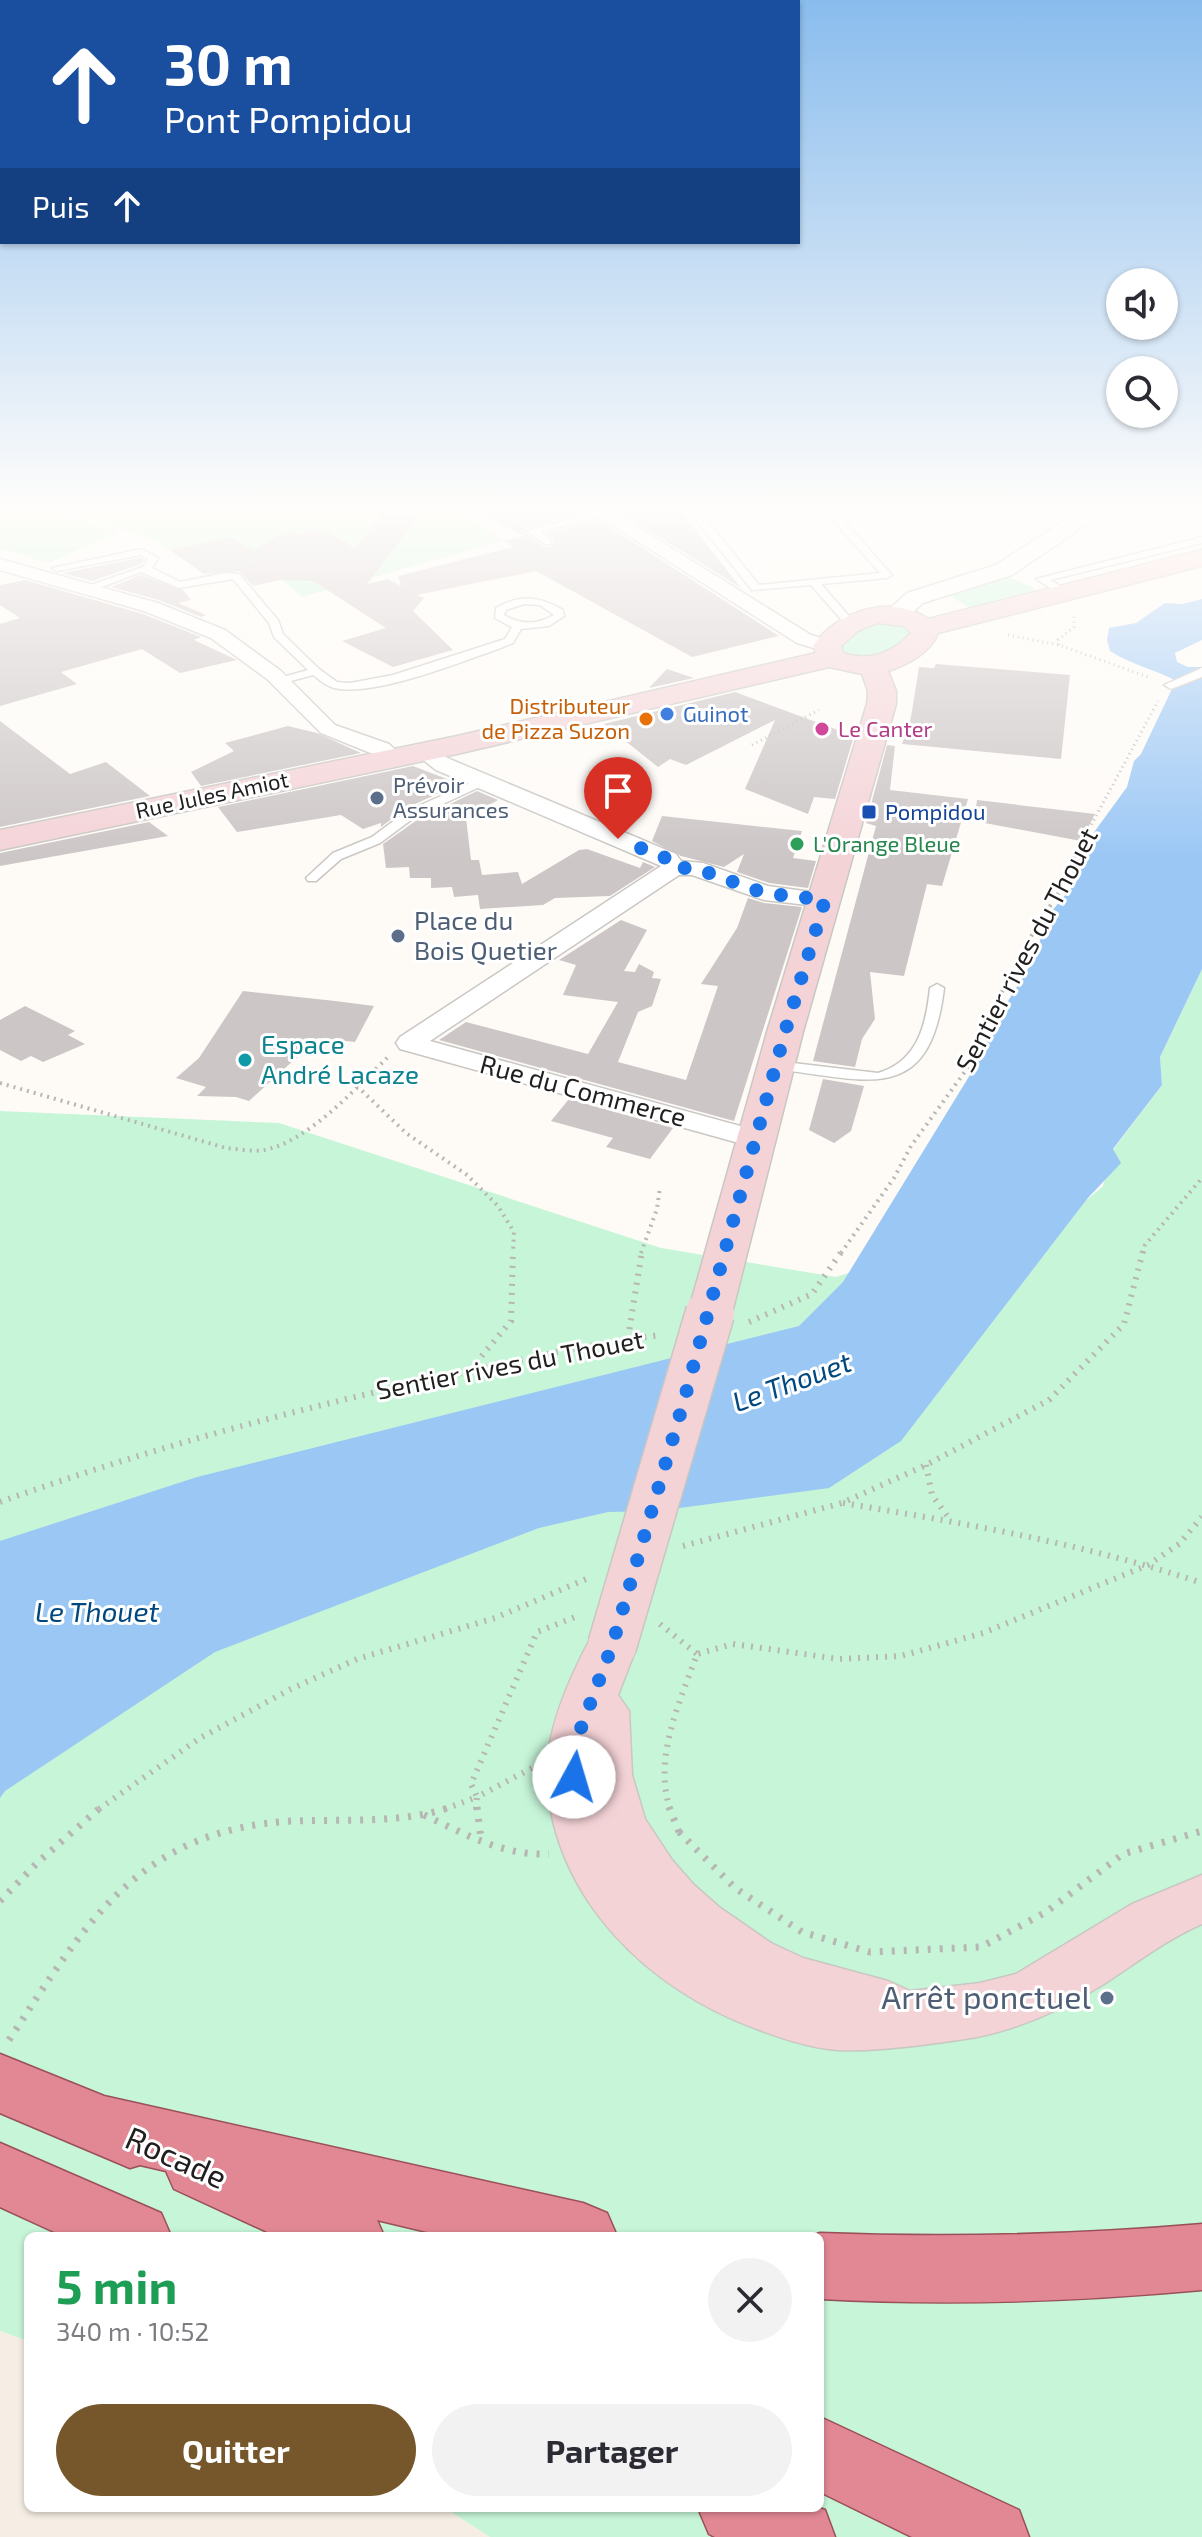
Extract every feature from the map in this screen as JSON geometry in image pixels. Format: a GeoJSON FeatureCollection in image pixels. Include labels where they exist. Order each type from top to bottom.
{"type":"FeatureCollection","features":[{"type":"Feature","properties":{"kind":"highway","name":"Rocade"},"geometry":{"type":"LineString","coordinates":[[4,2075],[104,2126],[341,2232]]}},
{"type":"Feature","properties":{"kind":"highway"},"geometry":{"type":"LineString","coordinates":[[104,2126],[566,2232]]}},
{"type":"Feature","properties":{"kind":"highway"},"geometry":{"type":"LineString","coordinates":[[0,2174],[128,2232]]}},
{"type":"Feature","properties":{"kind":"highway"},"geometry":{"type":"LineString","coordinates":[[824,2266],[928,2271],[1065,2269],[1202,2257]]}},
{"type":"Feature","properties":{"kind":"highway"},"geometry":{"type":"LineString","coordinates":[[824,2455],[992,2537]]}},
{"type":"Feature","properties":{"kind":"highway"},"geometry":{"type":"LineString","coordinates":[[744,2512],[798,2537]]}},
{"type":"Feature","properties":{"kind":"main road"},"geometry":{"type":"LineString","coordinates":[[850,623],[829,652],[851,665],[872,667],[890,663],[913,648],[925,635],[924,628],[917,623]]}},
{"type":"Feature","properties":{"kind":"main road"},"geometry":{"type":"LineString","coordinates":[[924,628],[942,623]]}},
{"type":"Feature","properties":{"kind":"main road","name":"Rue Jules Amiot"},"geometry":{"type":"LineString","coordinates":[[0,840],[643,704],[829,652]]}},
{"type":"Feature","properties":{"kind":"main road"},"geometry":{"type":"LineString","coordinates":[[872,667],[883,685],[883,703],[873,728],[776,1065],[707,1325],[601,1641],[578,1736],[575,1799],[632,1842],[599,1875],[622,1907],[648,1934],[718,1984],[757,2003],[798,2017],[838,2023],[968,2012],[996,2006],[1053,1986],[1162,1915],[1202,1899]]}},
{"type":"Feature","properties":{"kind":"street"},"geometry":{"type":"LineString","coordinates":[[192,623],[218,634],[280,681],[328,729],[381,749],[393,758]]}},
{"type":"Feature","properties":{"kind":"street"},"geometry":{"type":"LineString","coordinates":[[779,623],[829,652]]}},
{"type":"Feature","properties":{"kind":"street"},"geometry":{"type":"LineString","coordinates":[[1171,685],[1202,672]]}},
{"type":"Feature","properties":{"kind":"street"},"geometry":{"type":"LineString","coordinates":[[424,752],[444,765],[567,819],[668,859],[674,868]]}},
{"type":"Feature","properties":{"kind":"street"},"geometry":{"type":"LineString","coordinates":[[409,1043],[674,868],[695,868],[764,893],[825,900]]}},
{"type":"Feature","properties":{"kind":"street","name":"Rue du Commerce"},"geometry":{"type":"LineString","coordinates":[[409,1043],[756,1139]]}},
{"type":"Feature","properties":{"kind":"lane"},"geometry":{"type":"LineString","coordinates":[[274,623],[278,635],[315,671],[336,685],[352,686],[382,680],[509,641],[518,625]]}},
{"type":"Feature","properties":{"kind":"lane"},"geometry":{"type":"LineString","coordinates":[[513,623],[542,623]]}},
{"type":"Feature","properties":{"kind":"lane"},"geometry":{"type":"LineString","coordinates":[[280,681],[315,671]]}},
{"type":"Feature","properties":{"kind":"lane"},"geometry":{"type":"LineString","coordinates":[[312,878],[337,856],[376,840],[411,814],[484,781]]}},
{"type":"Feature","properties":{"kind":"lane"},"geometry":{"type":"LineString","coordinates":[[776,1065],[879,1077],[896,1074],[914,1062],[934,1024],[937,988]]}},
{"type":"Feature","properties":{"kind":"path"},"geometry":{"type":"LineString","coordinates":[[1005,635],[1059,645],[1171,685]]}},
{"type":"Feature","properties":{"kind":"path","name":"Sentier rives du Thouet"},"geometry":{"type":"LineString","coordinates":[[0,1502],[77,1473],[307,1407],[604,1340],[707,1325],[812,1294],[969,1066],[983,1028],[1034,931],[1065,883],[1066,873],[1157,702],[1171,685]]}},
{"type":"Feature","properties":{"kind":"path"},"geometry":{"type":"LineString","coordinates":[[752,745],[819,710]]}},
{"type":"Feature","properties":{"kind":"path"},"geometry":{"type":"LineString","coordinates":[[0,1083],[226,1148],[264,1150],[330,1114],[382,1061],[409,1043]]}},
{"type":"Feature","properties":{"kind":"path"},"geometry":{"type":"LineString","coordinates":[[357,1086],[406,1133],[467,1175],[498,1206],[514,1232],[511,1321],[470,1371]]}},
{"type":"Feature","properties":{"kind":"path"},"geometry":{"type":"LineString","coordinates":[[674,1549],[842,1503],[926,1465],[1049,1400],[1124,1324],[1145,1245],[1192,1186],[1202,1178]]}},
{"type":"Feature","properties":{"kind":"path"},"geometry":{"type":"LineString","coordinates":[[628,1338],[640,1257],[657,1209],[660,1187]]}},
{"type":"Feature","properties":{"kind":"path"},"geometry":{"type":"LineString","coordinates":[[926,1465],[927,1487],[934,1502],[951,1521]]}},
{"type":"Feature","properties":{"kind":"path"},"geometry":{"type":"LineString","coordinates":[[842,1503],[951,1521],[1148,1565],[1202,1583]]}},
{"type":"Feature","properties":{"kind":"path"},"geometry":{"type":"LineString","coordinates":[[697,1654],[733,1644],[839,1659],[901,1656],[983,1633],[1148,1565],[1179,1544],[1202,1517]]}},
{"type":"Feature","properties":{"kind":"path"},"geometry":{"type":"LineString","coordinates":[[0,1901],[75,1825],[138,1776],[201,1735],[340,1666],[420,1637],[494,1618],[605,1571]]}},
{"type":"Feature","properties":{"kind":"path"},"geometry":{"type":"LineString","coordinates":[[663,1625],[697,1654]]}},
{"type":"Feature","properties":{"kind":"path"},"geometry":{"type":"LineString","coordinates":[[481,1839],[476,1817],[477,1797],[471,1784],[537,1632],[601,1641]]}},
{"type":"Feature","properties":{"kind":"path"},"geometry":{"type":"LineString","coordinates":[[632,1842],[665,1793],[664,1763],[672,1726],[697,1654]]}},
{"type":"Feature","properties":{"kind":"path"},"geometry":{"type":"LineString","coordinates":[[4,2075],[74,1943],[124,1886],[155,1859],[223,1828],[275,1822],[424,1815],[477,1797]]}},
{"type":"Feature","properties":{"kind":"path"},"geometry":{"type":"LineString","coordinates":[[424,1815],[507,1853],[531,1857],[632,1842],[735,1888],[802,1932],[870,1952],[981,1947],[1046,1912],[1123,1854],[1202,1831]]}},
{"type":"Feature","properties":{"kind":"shaded area"},"geometry":{"type":"Polygon","coordinates":[[[0,2331],[24,2340],[24,2512],[451,2512],[490,2537],[0,2537],[0,2331]]]}},
{"type":"Feature","properties":{"kind":"green space"},"geometry":{"type":"Polygon","coordinates":[[[895,623],[912,631],[898,647],[880,657],[859,659],[840,651],[839,644],[865,625],[895,623]]]}},
{"type":"Feature","properties":{"kind":"green space"},"geometry":{"type":"Polygon","coordinates":[[[1202,969],[1202,2537],[490,2537],[451,2512],[824,2512],[824,2232],[24,2232],[24,2340],[0,2331],[0,1111],[279,1123],[661,1248],[836,1277],[1088,1199],[1103,1186],[1113,1150],[1162,1085],[1160,1057],[1202,969]]]}},
{"type":"Feature","properties":{"kind":"water","name":"Le Thouet"},"geometry":{"type":"Polygon","coordinates":[[[1134,623],[1202,623],[1202,640],[1175,653],[1177,662],[1188,667],[1202,667],[1202,969],[1160,1057],[1162,1085],[1113,1149],[1121,1163],[1087,1199],[901,1441],[829,1488],[657,1511],[608,1512],[539,1528],[215,1652],[5,1791],[0,1798],[0,1541],[197,1477],[799,1326],[843,1282],[973,1070],[995,1022],[1031,964],[1051,912],[1077,881],[1072,871],[1092,835],[1127,787],[1134,761],[1141,754],[1171,691],[1182,684],[1110,651],[1107,640],[1109,628],[1134,623]]]}},
{"type":"Feature","properties":{"kind":"building"},"geometry":{"type":"Polygon","coordinates":[[[167,623],[201,637],[194,640],[237,660],[180,673],[142,649],[61,672],[77,684],[0,706],[0,624],[167,623]]]}},
{"type":"Feature","properties":{"kind":"building"},"geometry":{"type":"Polygon","coordinates":[[[379,623],[426,623],[453,650],[393,667],[342,641],[386,628],[379,623]]]}},
{"type":"Feature","properties":{"kind":"building"},"geometry":{"type":"Polygon","coordinates":[[[631,623],[759,623],[779,636],[692,657],[631,623]]]}},
{"type":"Feature","properties":{"kind":"building"},"geometry":{"type":"Polygon","coordinates":[[[936,664],[1070,675],[1061,759],[902,744],[911,717],[919,667],[934,668],[936,664]]]}},
{"type":"Feature","properties":{"kind":"building"},"geometry":{"type":"Polygon","coordinates":[[[667,669],[694,678],[649,688],[667,669]]]}},
{"type":"Feature","properties":{"kind":"building"},"geometry":{"type":"Polygon","coordinates":[[[735,692],[854,736],[835,799],[814,797],[808,814],[745,789],[775,720],[686,765],[670,759],[658,767],[604,724],[735,692]]]}},
{"type":"Feature","properties":{"kind":"building"},"geometry":{"type":"Polygon","coordinates":[[[0,721],[70,774],[106,762],[150,796],[0,827],[0,721]]]}},
{"type":"Feature","properties":{"kind":"building"},"geometry":{"type":"Polygon","coordinates":[[[288,726],[317,733],[361,753],[201,786],[191,772],[234,751],[225,743],[288,726]]]}},
{"type":"Feature","properties":{"kind":"building"},"geometry":{"type":"Polygon","coordinates":[[[887,745],[895,746],[890,790],[968,799],[942,886],[927,884],[904,976],[870,972],[875,1019],[862,1039],[855,1067],[813,1061],[876,826],[866,823],[887,745]]]}},
{"type":"Feature","properties":{"kind":"building"},"geometry":{"type":"Polygon","coordinates":[[[413,766],[460,784],[406,808],[381,827],[381,823],[363,829],[341,815],[237,832],[218,807],[413,766]]]}},
{"type":"Feature","properties":{"kind":"building"},"geometry":{"type":"Polygon","coordinates":[[[477,791],[498,800],[466,818],[471,860],[479,860],[482,875],[518,872],[522,884],[579,850],[587,849],[640,868],[643,862],[655,867],[610,896],[555,898],[543,905],[480,909],[478,895],[454,897],[452,887],[431,888],[431,878],[410,878],[409,867],[386,868],[383,844],[417,820],[477,791]]]}},
{"type":"Feature","properties":{"kind":"building"},"geometry":{"type":"Polygon","coordinates":[[[977,800],[1095,814],[1081,841],[974,821],[977,800]]]}},
{"type":"Feature","properties":{"kind":"building"},"geometry":{"type":"Polygon","coordinates":[[[662,816],[802,831],[793,858],[816,861],[808,888],[769,883],[737,872],[744,854],[724,867],[681,856],[652,841],[662,816]]]}},
{"type":"Feature","properties":{"kind":"building"},"geometry":{"type":"Polygon","coordinates":[[[149,822],[168,836],[0,866],[0,853],[149,822]]]}},
{"type":"Feature","properties":{"kind":"building"},"geometry":{"type":"Polygon","coordinates":[[[748,898],[802,907],[734,1121],[439,1040],[466,1022],[588,1054],[618,1002],[563,995],[576,965],[559,960],[621,920],[647,930],[624,971],[635,972],[639,964],[654,972],[652,978],[661,979],[652,1006],[638,1012],[618,1062],[686,1080],[718,986],[701,984],[737,928],[748,898]]]}},
{"type":"Feature","properties":{"kind":"building","name":"Espace André Lacaze"},"geometry":{"type":"Polygon","coordinates":[[[243,991],[374,1006],[355,1042],[318,1038],[249,1101],[236,1097],[197,1096],[206,1087],[176,1078],[199,1058],[243,991]]]}},
{"type":"Feature","properties":{"kind":"building"},"geometry":{"type":"Polygon","coordinates":[[[25,1006],[75,1031],[68,1035],[85,1044],[43,1062],[31,1056],[21,1061],[0,1050],[0,1020],[25,1006]]]}},
{"type":"Feature","properties":{"kind":"building"},"geometry":{"type":"Polygon","coordinates":[[[823,1079],[864,1086],[851,1131],[834,1143],[809,1130],[823,1079]]]}},
{"type":"Feature","properties":{"kind":"building"},"geometry":{"type":"Polygon","coordinates":[[[569,1099],[673,1128],[650,1159],[606,1147],[613,1138],[551,1121],[569,1099]]]}},
{"type":"Feature","properties":{"kind":"place","name":"Guinot"},"geometry":{"type":"Point","coordinates":[667,714]}},
{"type":"Feature","properties":{"kind":"place","name":"Distributeur de Pizza Suzon"},"geometry":{"type":"Point","coordinates":[646,719]}},
{"type":"Feature","properties":{"kind":"place","name":"Le Canter"},"geometry":{"type":"Point","coordinates":[822,729]}},
{"type":"Feature","properties":{"kind":"place","name":"Prévoir Assurances"},"geometry":{"type":"Point","coordinates":[377,798]}},
{"type":"Feature","properties":{"kind":"place","name":"Pompidou"},"geometry":{"type":"Point","coordinates":[869,812]}},
{"type":"Feature","properties":{"kind":"place","name":"L'Orange Bleue"},"geometry":{"type":"Point","coordinates":[797,844]}},
{"type":"Feature","properties":{"kind":"place","name":"Place du Bois Quetier"},"geometry":{"type":"Point","coordinates":[398,936]}},
{"type":"Feature","properties":{"kind":"place","name":"Espace André Lacaze"},"geometry":{"type":"Point","coordinates":[245,1060]}},
{"type":"Feature","properties":{"kind":"place","name":"Arrêt ponctuel"},"geometry":{"type":"Point","coordinates":[1107,1998]}},
{"type":"Feature","properties":{"kind":"route"},"geometry":{"type":"LineString","coordinates":[[574,1777],[578,1736],[612,1646],[710,1313],[785,1032],[825,900],[764,893],[695,868],[674,868],[668,859],[618,839]]}}]}
